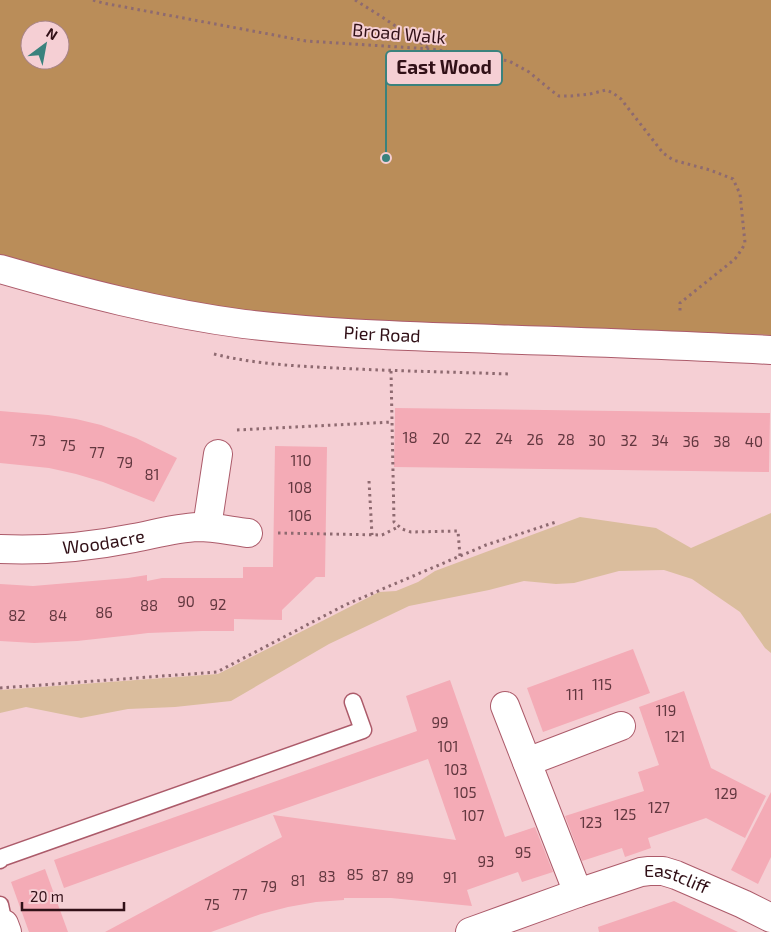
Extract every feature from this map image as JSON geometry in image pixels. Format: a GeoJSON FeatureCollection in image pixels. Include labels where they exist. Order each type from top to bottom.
{"type":"FeatureCollection","features":[{"type":"Feature","properties":{"kind":"street","name":"Pier Road"},"geometry":{"type":"LineString","coordinates":[[0,269],[128,302],[243,324],[376,335],[771,350]]}},
{"type":"Feature","properties":{"kind":"street"},"geometry":{"type":"LineString","coordinates":[[207,527],[218,454]]}},
{"type":"Feature","properties":{"kind":"street","name":"Woodacre"},"geometry":{"type":"LineString","coordinates":[[0,549],[27,550],[77,547],[181,529],[207,527],[248,533]]}},
{"type":"Feature","properties":{"kind":"street"},"geometry":{"type":"LineString","coordinates":[[505,706],[578,893]]}},
{"type":"Feature","properties":{"kind":"street"},"geometry":{"type":"LineString","coordinates":[[527,762],[621,726]]}},
{"type":"Feature","properties":{"kind":"street","name":"Eastcliff"},"geometry":{"type":"LineString","coordinates":[[470,932],[578,893],[649,871],[663,871],[676,875],[771,918]]}},
{"type":"Feature","properties":{"kind":"lane"},"geometry":{"type":"LineString","coordinates":[[0,860],[1,858],[363,730],[353,702]]}},
{"type":"Feature","properties":{"kind":"path","name":"Broad Walk"},"geometry":{"type":"LineString","coordinates":[[93,0],[306,41],[431,49],[509,61],[529,72],[559,96],[581,95],[606,90],[613,93],[621,99],[663,153],[673,160],[710,170],[733,179],[740,194],[745,243],[735,259],[680,303],[675,345]]}},
{"type":"Feature","properties":{"kind":"path"},"geometry":{"type":"LineString","coordinates":[[355,0],[431,49]]}},
{"type":"Feature","properties":{"kind":"path"},"geometry":{"type":"LineString","coordinates":[[391,371],[393,520],[398,527],[411,532],[458,531],[460,556]]}},
{"type":"Feature","properties":{"kind":"path"},"geometry":{"type":"LineString","coordinates":[[218,454],[222,430],[392,422]]}},
{"type":"Feature","properties":{"kind":"path"},"geometry":{"type":"LineString","coordinates":[[369,481],[372,535]]}},
{"type":"Feature","properties":{"kind":"path"},"geometry":{"type":"LineString","coordinates":[[0,688],[217,672],[344,605],[486,545],[556,522]]}},
{"type":"Feature","properties":{"kind":"path"},"geometry":{"type":"LineString","coordinates":[[248,533],[382,535],[398,527]]}},
{"type":"Feature","properties":{"kind":"shaded area"},"geometry":{"type":"Polygon","coordinates":[[[0,0],[771,0],[771,335],[411,325],[285,317],[119,293],[0,257],[0,0]]]}},
{"type":"Feature","properties":{"kind":"shaded area"},"geometry":{"type":"Polygon","coordinates":[[[771,513],[771,653],[765,648],[740,612],[692,579],[664,570],[619,571],[574,583],[556,584],[524,581],[409,606],[329,644],[231,701],[175,707],[128,709],[81,718],[26,707],[0,713],[0,690],[218,674],[379,592],[396,591],[418,582],[435,571],[580,517],[656,528],[691,548],[771,513]]]}},
{"type":"Feature","properties":{"kind":"building"},"geometry":{"type":"Polygon","coordinates":[[[395,408],[770,413],[769,472],[394,467],[395,408]]]}},
{"type":"Feature","properties":{"kind":"building"},"geometry":{"type":"Polygon","coordinates":[[[0,411],[48,415],[101,425],[136,438],[177,458],[154,502],[103,482],[76,474],[49,468],[0,463],[0,411]]]}},
{"type":"Feature","properties":{"kind":"building"},"geometry":{"type":"Polygon","coordinates":[[[275,446],[327,447],[325,577],[316,577],[282,610],[282,620],[234,619],[234,631],[148,633],[77,641],[34,643],[0,641],[0,584],[33,586],[147,575],[147,581],[162,578],[243,578],[243,567],[273,567],[275,446]]]}},
{"type":"Feature","properties":{"kind":"building"},"geometry":{"type":"Polygon","coordinates":[[[633,649],[650,693],[543,732],[527,688],[633,649]]]}},
{"type":"Feature","properties":{"kind":"building"},"geometry":{"type":"Polygon","coordinates":[[[450,680],[505,837],[535,827],[553,872],[522,882],[518,872],[467,890],[472,906],[391,898],[344,898],[344,900],[288,907],[261,914],[211,932],[105,932],[282,837],[273,815],[456,840],[428,759],[64,888],[54,860],[417,731],[406,696],[450,680]]]}},
{"type":"Feature","properties":{"kind":"building"},"geometry":{"type":"Polygon","coordinates":[[[684,691],[711,768],[766,796],[745,838],[706,818],[648,838],[651,848],[625,857],[622,848],[582,861],[565,816],[644,791],[638,772],[659,765],[639,707],[684,691]]]}},
{"type":"Feature","properties":{"kind":"building"},"geometry":{"type":"Polygon","coordinates":[[[771,792],[771,857],[758,884],[731,870],[771,792]]]}},
{"type":"Feature","properties":{"kind":"building"},"geometry":{"type":"Polygon","coordinates":[[[45,869],[68,932],[29,932],[11,882],[45,869]]]}},
{"type":"Feature","properties":{"kind":"building"},"geometry":{"type":"Polygon","coordinates":[[[674,901],[738,932],[599,932],[598,927],[674,901]]]}},
{"type":"Feature","properties":{"kind":"place","name":"East Wood"},"geometry":{"type":"Point","coordinates":[386,158]}}]}
